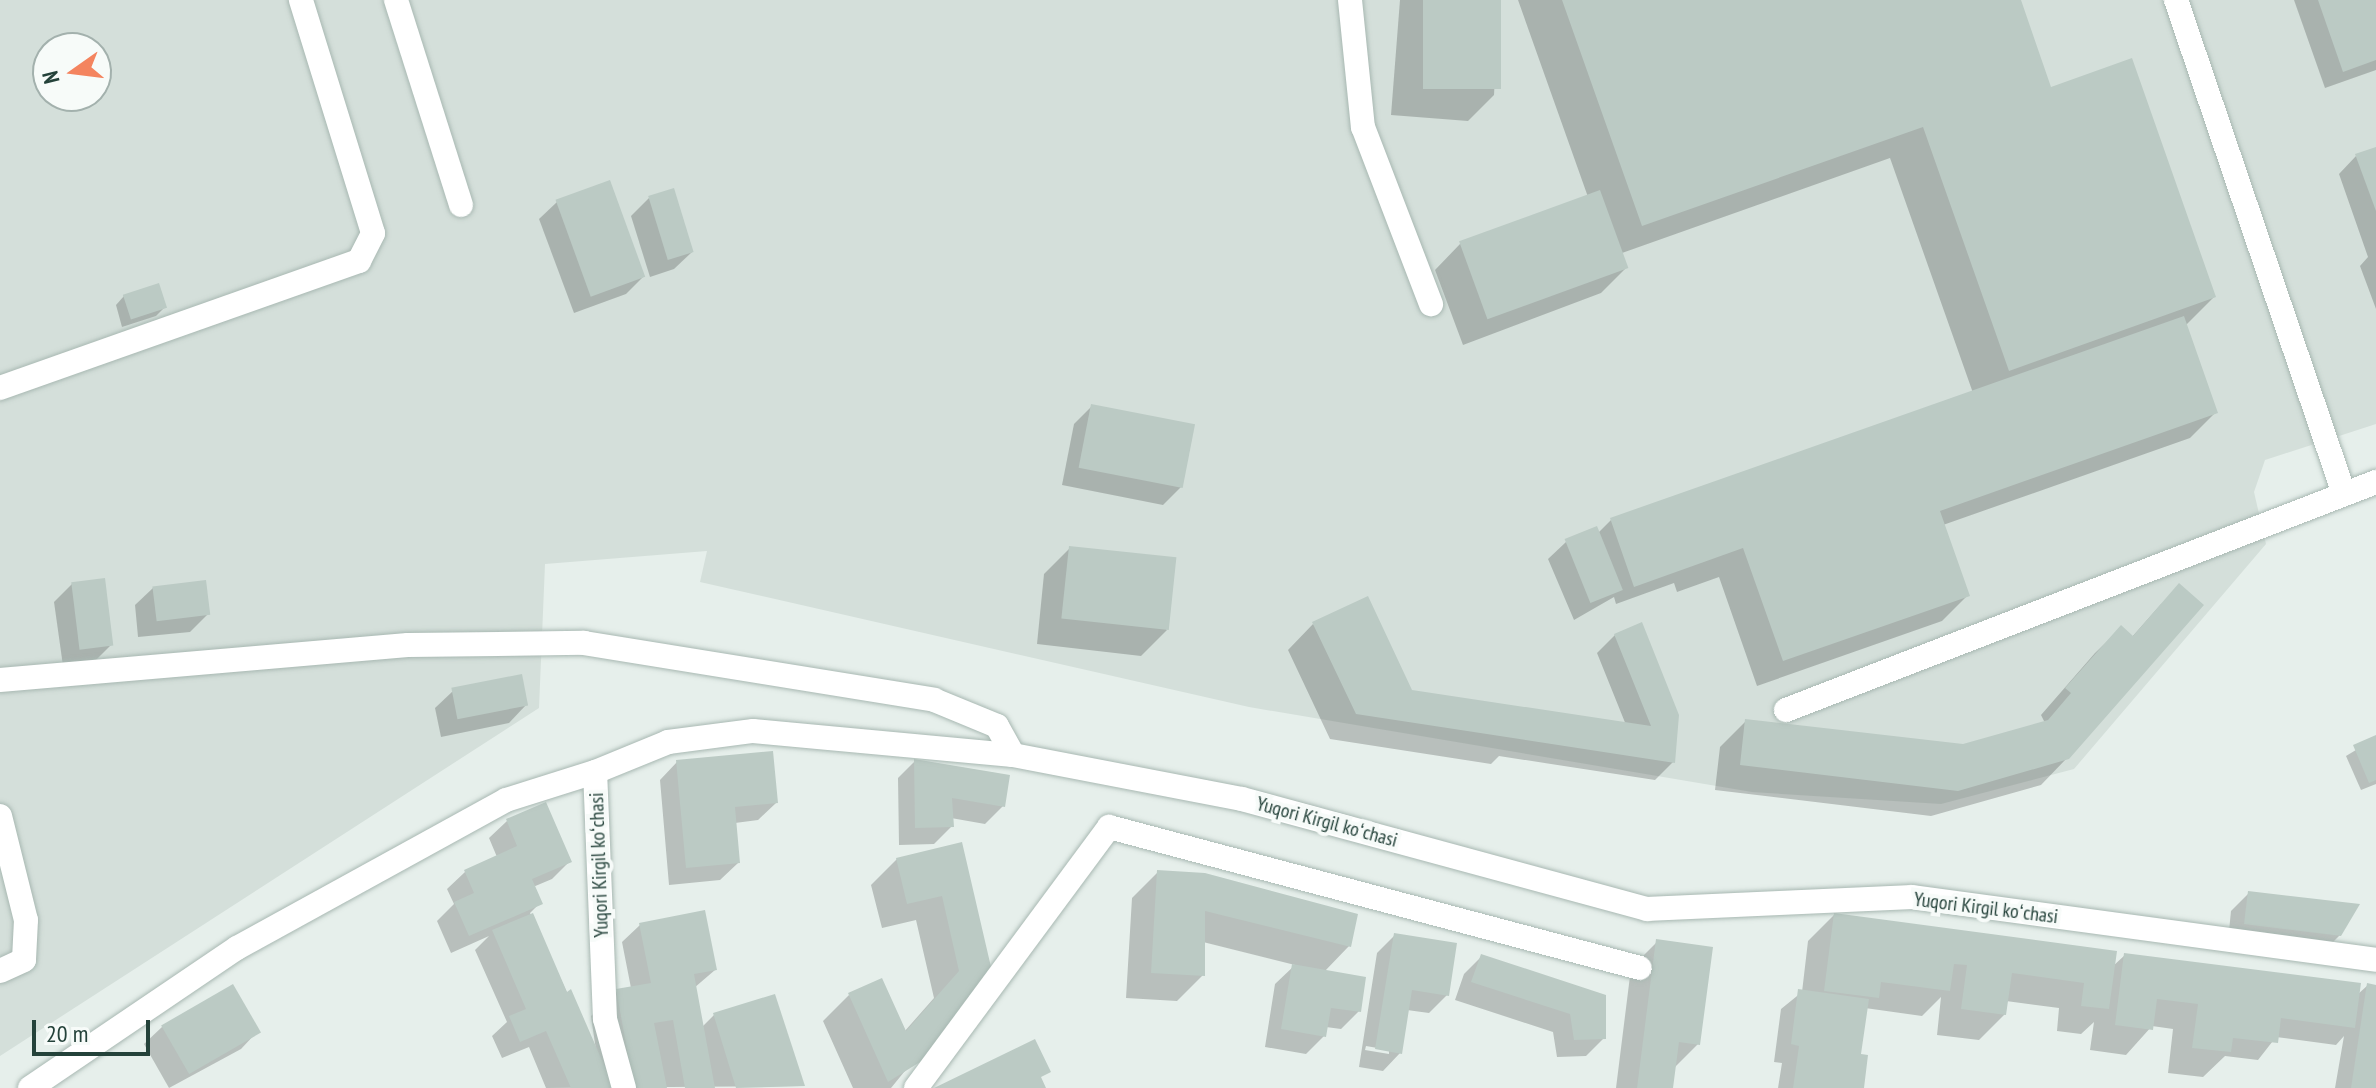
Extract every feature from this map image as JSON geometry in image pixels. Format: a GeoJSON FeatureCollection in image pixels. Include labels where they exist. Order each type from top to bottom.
{"type":"FeatureCollection","features":[{"type":"Feature","properties":{"kind":"street"},"geometry":{"type":"LineString","coordinates":[[0,388],[359,261],[373,233],[301,0]]}},
{"type":"Feature","properties":{"kind":"street"},"geometry":{"type":"LineString","coordinates":[[396,0],[461,205]]}},
{"type":"Feature","properties":{"kind":"street"},"geometry":{"type":"LineString","coordinates":[[1350,0],[1363,127],[1431,304]]}},
{"type":"Feature","properties":{"kind":"street"},"geometry":{"type":"LineString","coordinates":[[2176,0],[2344,494]]}},
{"type":"Feature","properties":{"kind":"street"},"geometry":{"type":"LineString","coordinates":[[1786,710],[2376,482]]}},
{"type":"Feature","properties":{"kind":"street"},"geometry":{"type":"LineString","coordinates":[[0,680],[408,645],[584,643],[934,700],[997,726],[1013,755]]}},
{"type":"Feature","properties":{"kind":"street","name":"Yuqori Kirgil koʻchasi"},"geometry":{"type":"LineString","coordinates":[[624,1088],[605,1019],[595,772],[668,742],[753,731],[1013,755],[1242,799],[1647,909],[1912,897],[2376,960]]}},
{"type":"Feature","properties":{"kind":"street"},"geometry":{"type":"LineString","coordinates":[[30,1088],[237,948],[506,800],[595,772]]}},
{"type":"Feature","properties":{"kind":"street"},"geometry":{"type":"LineString","coordinates":[[0,816],[26,920],[24,960],[0,971]]}},
{"type":"Feature","properties":{"kind":"street"},"geometry":{"type":"LineString","coordinates":[[916,1088],[1109,827],[1640,968]]}},
{"type":"Feature","properties":{"kind":"shaded area"},"geometry":{"type":"Polygon","coordinates":[[[0,0],[2376,0],[2376,424],[2265,460],[2254,492],[2266,544],[2074,769],[1941,804],[1752,792],[1249,707],[700,582],[707,551],[545,564],[539,708],[0,1056],[0,0]]]}},
{"type":"Feature","properties":{"kind":"building"},"geometry":{"type":"Polygon","coordinates":[[[1423,0],[1501,0],[1501,89],[1423,89],[1423,0]]]}},
{"type":"Feature","properties":{"kind":"building"},"geometry":{"type":"Polygon","coordinates":[[[1562,0],[2021,0],[2051,87],[2132,58],[2216,297],[2009,371],[1923,127],[1642,226],[1562,0]]]}},
{"type":"Feature","properties":{"kind":"building"},"geometry":{"type":"Polygon","coordinates":[[[2318,0],[2376,0],[2376,60],[2343,72],[2318,0]]]}},
{"type":"Feature","properties":{"kind":"building"},"geometry":{"type":"Polygon","coordinates":[[[2376,147],[2376,211],[2355,154],[2376,147]]]}},
{"type":"Feature","properties":{"kind":"building"},"geometry":{"type":"Polygon","coordinates":[[[610,180],[645,277],[591,297],[555,200],[610,180]]]}},
{"type":"Feature","properties":{"kind":"building"},"geometry":{"type":"Polygon","coordinates":[[[674,188],[694,252],[668,260],[648,196],[674,188]]]}},
{"type":"Feature","properties":{"kind":"building"},"geometry":{"type":"Polygon","coordinates":[[[1600,190],[1628,268],[1487,319],[1459,241],[1600,190]]]}},
{"type":"Feature","properties":{"kind":"building"},"geometry":{"type":"Polygon","coordinates":[[[159,283],[167,308],[131,319],[123,295],[159,283]]]}},
{"type":"Feature","properties":{"kind":"building"},"geometry":{"type":"Polygon","coordinates":[[[2184,316],[2218,413],[1940,511],[1970,596],[1783,661],[1743,548],[1634,587],[1610,518],[2184,316]]]}},
{"type":"Feature","properties":{"kind":"building"},"geometry":{"type":"Polygon","coordinates":[[[1091,404],[1195,424],[1183,488],[1079,468],[1091,404]]]}},
{"type":"Feature","properties":{"kind":"building"},"geometry":{"type":"Polygon","coordinates":[[[1597,526],[1623,590],[1590,603],[1565,539],[1597,526]]]}},
{"type":"Feature","properties":{"kind":"building"},"geometry":{"type":"Polygon","coordinates":[[[1069,546],[1176,557],[1169,630],[1061,619],[1069,546]]]}},
{"type":"Feature","properties":{"kind":"building"},"geometry":{"type":"Polygon","coordinates":[[[105,578],[113,645],[80,650],[71,582],[105,578]]]}},
{"type":"Feature","properties":{"kind":"building"},"geometry":{"type":"Polygon","coordinates":[[[206,580],[210,615],[157,621],[152,587],[206,580]]]}},
{"type":"Feature","properties":{"kind":"building"},"geometry":{"type":"Polygon","coordinates":[[[2179,583],[2204,605],[2069,759],[1958,791],[1740,765],[1745,719],[1963,744],[2048,720],[2071,693],[2065,688],[2121,625],[2133,636],[2179,583]]]}},
{"type":"Feature","properties":{"kind":"building"},"geometry":{"type":"Polygon","coordinates":[[[1368,596],[1412,690],[1651,726],[1614,634],[1642,622],[1679,715],[1675,763],[1356,714],[1312,622],[1368,596]]]}},
{"type":"Feature","properties":{"kind":"building"},"geometry":{"type":"Polygon","coordinates":[[[522,674],[528,705],[457,719],[451,688],[522,674]]]}},
{"type":"Feature","properties":{"kind":"building"},"geometry":{"type":"Polygon","coordinates":[[[2376,735],[2376,780],[2369,783],[2353,745],[2376,735]]]}},
{"type":"Feature","properties":{"kind":"building"},"geometry":{"type":"Polygon","coordinates":[[[773,751],[778,803],[735,807],[740,863],[686,868],[676,760],[773,751]]]}},
{"type":"Feature","properties":{"kind":"building"},"geometry":{"type":"Polygon","coordinates":[[[914,759],[1010,775],[1005,807],[952,798],[954,827],[915,828],[914,759]]]}},
{"type":"Feature","properties":{"kind":"building"},"geometry":{"type":"Polygon","coordinates":[[[546,802],[572,862],[532,879],[543,904],[469,936],[454,902],[474,893],[464,870],[517,846],[506,819],[546,802]]]}},
{"type":"Feature","properties":{"kind":"building"},"geometry":{"type":"Polygon","coordinates":[[[962,842],[991,967],[998,973],[920,1062],[888,1082],[848,993],[882,978],[906,1031],[959,971],[942,896],[907,904],[896,858],[962,842]]]}},
{"type":"Feature","properties":{"kind":"building"},"geometry":{"type":"Polygon","coordinates":[[[1157,870],[1205,873],[1358,914],[1351,947],[1205,911],[1205,976],[1151,973],[1157,870]]]}},
{"type":"Feature","properties":{"kind":"building"},"geometry":{"type":"Polygon","coordinates":[[[2248,891],[2360,904],[2341,936],[2244,924],[2248,891]]]}},
{"type":"Feature","properties":{"kind":"building"},"geometry":{"type":"Polygon","coordinates":[[[705,910],[717,970],[694,974],[715,1088],[685,1088],[673,1020],[654,1023],[667,1088],[634,1088],[616,989],[651,983],[639,923],[705,910]]]}},
{"type":"Feature","properties":{"kind":"building"},"geometry":{"type":"Polygon","coordinates":[[[533,913],[567,992],[571,989],[614,1088],[571,1088],[546,1031],[520,1042],[509,1016],[526,1009],[492,930],[533,913]]]}},
{"type":"Feature","properties":{"kind":"building"},"geometry":{"type":"Polygon","coordinates":[[[1834,913],[2117,951],[2109,1009],[2081,1006],[2084,983],[2012,973],[2006,1015],[1961,1009],[1967,965],[1954,964],[1950,991],[1881,982],[1879,998],[1824,991],[1834,913]]]}},
{"type":"Feature","properties":{"kind":"building"},"geometry":{"type":"Polygon","coordinates":[[[1394,933],[1457,943],[1449,996],[1412,990],[1402,1054],[1375,1049],[1394,933]]]}},
{"type":"Feature","properties":{"kind":"building"},"geometry":{"type":"Polygon","coordinates":[[[1656,939],[1713,947],[1700,1045],[1679,1042],[1673,1088],[1637,1088],[1656,939]]]}},
{"type":"Feature","properties":{"kind":"building"},"geometry":{"type":"Polygon","coordinates":[[[2124,953],[2361,983],[2355,1028],[2281,1018],[2278,1043],[2233,1038],[2231,1052],[2192,1048],[2198,1004],[2157,999],[2153,1030],[2115,1025],[2124,953]]]}},
{"type":"Feature","properties":{"kind":"building"},"geometry":{"type":"Polygon","coordinates":[[[1481,954],[1606,995],[1606,1039],[1574,1040],[1570,1014],[1471,982],[1481,954]]]}},
{"type":"Feature","properties":{"kind":"building"},"geometry":{"type":"Polygon","coordinates":[[[1292,964],[1366,977],[1361,1012],[1331,1008],[1326,1037],[1281,1029],[1292,964]]]}},
{"type":"Feature","properties":{"kind":"building"},"geometry":{"type":"Polygon","coordinates":[[[2367,983],[2376,985],[2376,1088],[2351,1088],[2367,983]]]}},
{"type":"Feature","properties":{"kind":"building"},"geometry":{"type":"Polygon","coordinates":[[[233,984],[261,1032],[189,1074],[161,1026],[233,984]]]}},
{"type":"Feature","properties":{"kind":"building"},"geometry":{"type":"Polygon","coordinates":[[[1798,989],[1869,999],[1861,1054],[1868,1055],[1864,1088],[1793,1088],[1799,1046],[1791,1044],[1798,989]]]}},
{"type":"Feature","properties":{"kind":"building"},"geometry":{"type":"Polygon","coordinates":[[[775,994],[805,1086],[736,1088],[713,1013],[775,994]]]}},
{"type":"Feature","properties":{"kind":"building"},"geometry":{"type":"Polygon","coordinates":[[[1035,1039],[1051,1072],[1041,1077],[1046,1088],[934,1088],[1035,1039]]]}}]}
